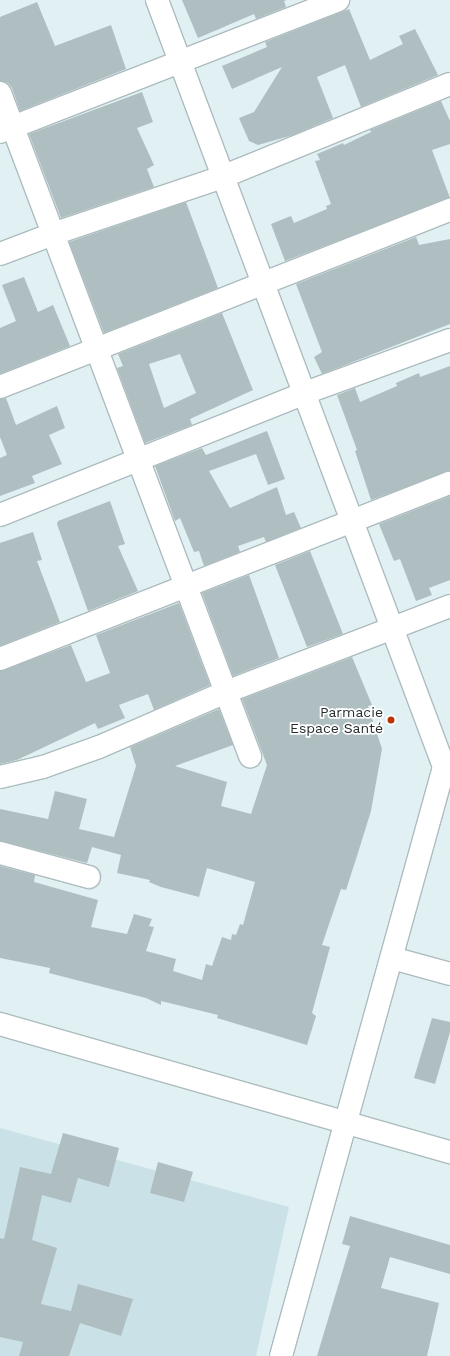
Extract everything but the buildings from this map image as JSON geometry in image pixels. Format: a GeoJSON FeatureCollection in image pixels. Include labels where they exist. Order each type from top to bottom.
{"type":"FeatureCollection","features":[{"type":"Feature","properties":{"kind":"street"},"geometry":{"type":"LineString","coordinates":[[157,0],[392,628],[447,766],[281,1356]]}},
{"type":"Feature","properties":{"kind":"street"},"geometry":{"type":"LineString","coordinates":[[6,129],[338,0]]}},
{"type":"Feature","properties":{"kind":"street"},"geometry":{"type":"LineString","coordinates":[[0,254],[53,234],[222,177],[450,84]]}},
{"type":"Feature","properties":{"kind":"street"},"geometry":{"type":"LineString","coordinates":[[0,93],[6,129],[53,234],[250,756]]}},
{"type":"Feature","properties":{"kind":"street"},"geometry":{"type":"LineString","coordinates":[[0,387],[264,285],[450,210]]}},
{"type":"Feature","properties":{"kind":"street"},"geometry":{"type":"LineString","coordinates":[[0,515],[305,393],[450,340]]}},
{"type":"Feature","properties":{"kind":"street"},"geometry":{"type":"LineString","coordinates":[[0,659],[450,483]]}},
{"type":"Feature","properties":{"kind":"street"},"geometry":{"type":"LineString","coordinates":[[0,777],[43,767],[99,747],[226,692],[450,606]]}},
{"type":"Feature","properties":{"kind":"street"},"geometry":{"type":"LineString","coordinates":[[0,853],[89,877]]}},
{"type":"Feature","properties":{"kind":"street"},"geometry":{"type":"LineString","coordinates":[[392,958],[450,974]]}},
{"type":"Feature","properties":{"kind":"street"},"geometry":{"type":"LineString","coordinates":[[0,1024],[450,1152]]}},
{"type":"Feature","properties":{"kind":"shaded area"},"geometry":{"type":"Polygon","coordinates":[[[0,1128],[289,1207],[256,1356],[0,1356],[0,1128]]]}},
{"type":"Feature","properties":{"kind":"place","name":"Parmacie Espace Santé"},"geometry":{"type":"Point","coordinates":[391,720]}}]}
